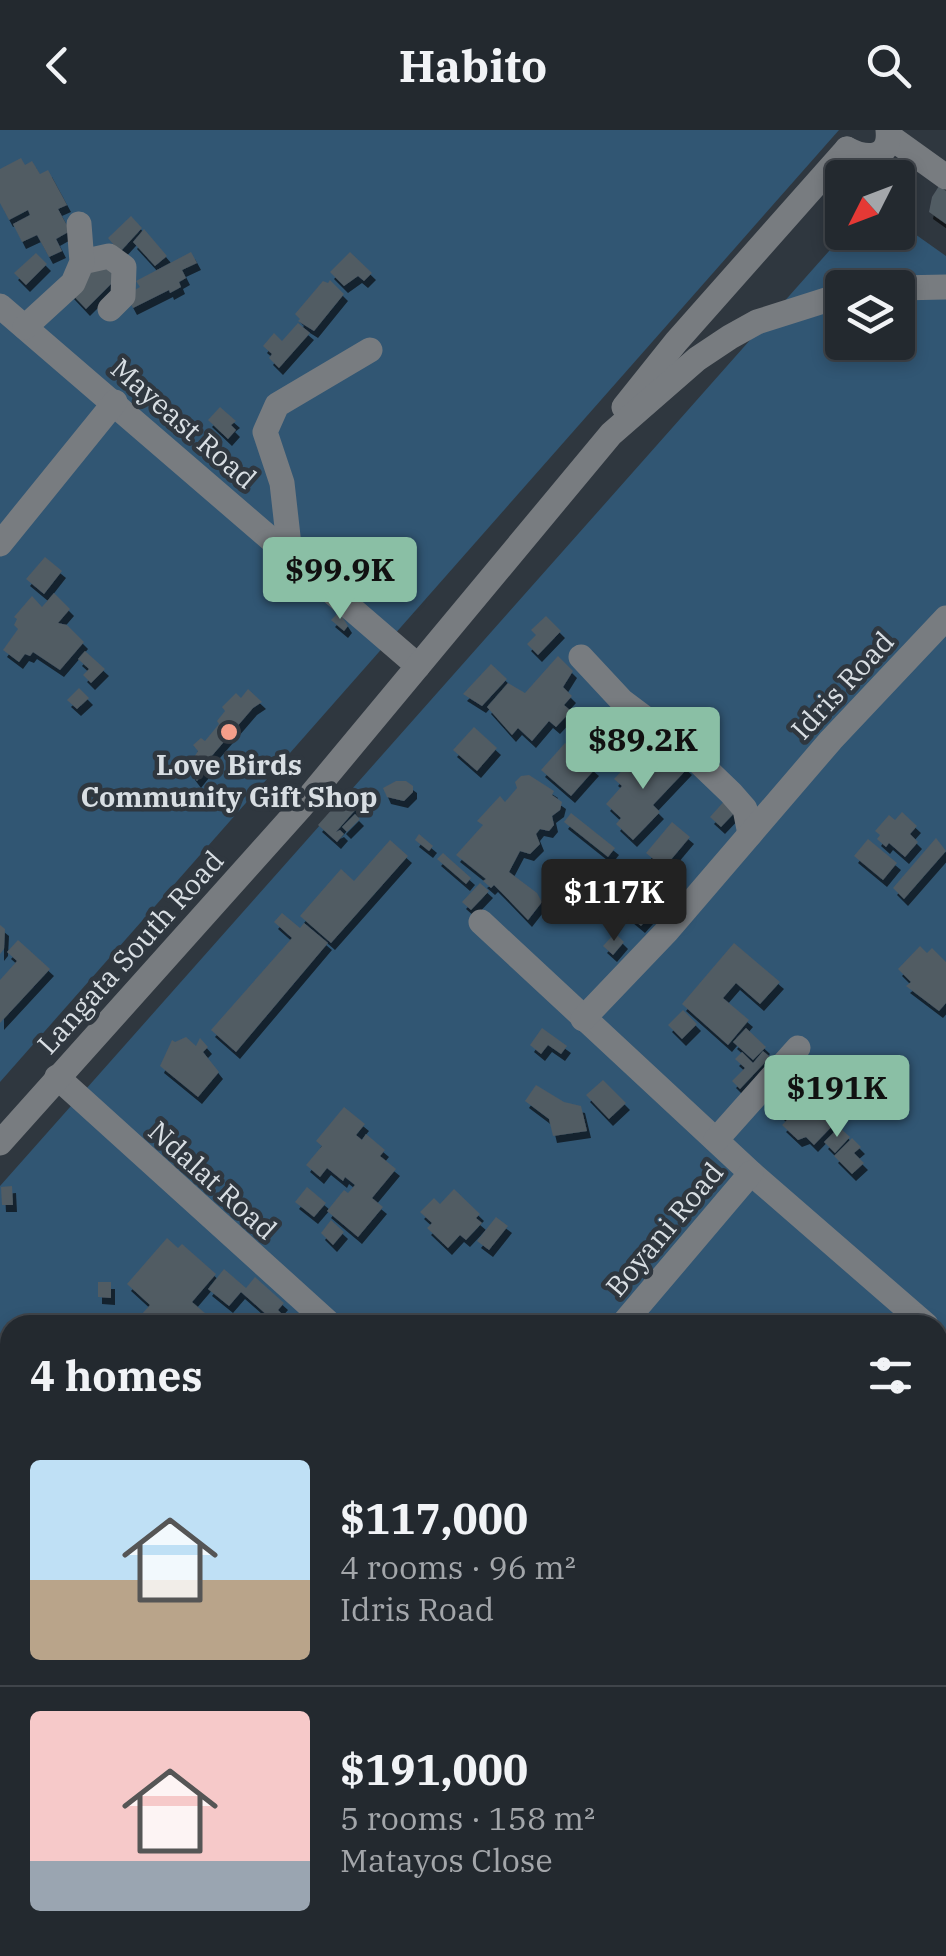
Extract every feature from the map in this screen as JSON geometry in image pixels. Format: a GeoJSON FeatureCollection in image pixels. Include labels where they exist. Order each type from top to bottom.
{"type":"FeatureCollection","features":[{"type":"Feature","properties":{"kind":"street"},"geometry":{"type":"LineString","coordinates":[[612,434],[621,410],[848,140],[860,156],[873,157],[885,150],[888,133],[946,177]]}},
{"type":"Feature","properties":{"kind":"street"},"geometry":{"type":"LineString","coordinates":[[25,328],[73,283],[82,262],[78,224]]}},
{"type":"Feature","properties":{"kind":"street"},"geometry":{"type":"LineString","coordinates":[[82,262],[109,256],[124,267],[123,296],[110,309]]}},
{"type":"Feature","properties":{"kind":"street"},"geometry":{"type":"LineString","coordinates":[[915,288],[946,287]]}},
{"type":"Feature","properties":{"kind":"street","name":"Langata South Road"},"geometry":{"type":"LineString","coordinates":[[0,1143],[300,808],[612,434],[697,359],[730,337],[757,322],[825,299]]}},
{"type":"Feature","properties":{"kind":"street"},"geometry":{"type":"LineString","coordinates":[[710,304],[717,323],[730,337]]}},
{"type":"Feature","properties":{"kind":"street","name":"Mayeast Road"},"geometry":{"type":"LineString","coordinates":[[0,306],[418,666]]}},
{"type":"Feature","properties":{"kind":"street"},"geometry":{"type":"LineString","coordinates":[[290,554],[282,483],[265,432],[277,406],[370,350]]}},
{"type":"Feature","properties":{"kind":"street"},"geometry":{"type":"LineString","coordinates":[[0,544],[115,402]]}},
{"type":"Feature","properties":{"kind":"street","name":"Idris Road"},"geometry":{"type":"LineString","coordinates":[[583,1019],[666,931],[830,740],[946,618]]}},
{"type":"Feature","properties":{"kind":"street"},"geometry":{"type":"LineString","coordinates":[[581,657],[622,701],[682,746],[731,793],[744,809],[750,834]]}},
{"type":"Feature","properties":{"kind":"street"},"geometry":{"type":"LineString","coordinates":[[481,922],[751,1173],[914,1315]]}},
{"type":"Feature","properties":{"kind":"street"},"geometry":{"type":"LineString","coordinates":[[716,1140],[798,1048]]}},
{"type":"Feature","properties":{"kind":"street","name":"Ndalat Road"},"geometry":{"type":"LineString","coordinates":[[57,1077],[319,1315]]}},
{"type":"Feature","properties":{"kind":"street","name":"Boyani Road"},"geometry":{"type":"LineString","coordinates":[[630,1315],[751,1173]]}},
{"type":"Feature","properties":{"kind":"shaded area"},"geometry":{"type":"Polygon","coordinates":[[[0,130],[839,130],[0,1082],[0,130]]]}},
{"type":"Feature","properties":{"kind":"shaded area"},"geometry":{"type":"Polygon","coordinates":[[[915,234],[946,256],[946,1315],[0,1315],[0,1186],[830,250],[915,250],[915,234]]]}},
{"type":"Feature","properties":{"kind":"building"},"geometry":{"type":"Polygon","coordinates":[[[21,158],[25,165],[32,161],[40,174],[48,170],[67,205],[58,209],[70,231],[56,239],[62,251],[49,257],[37,235],[22,242],[13,224],[30,215],[28,210],[9,220],[0,203],[0,169],[21,158]]]}},
{"type":"Feature","properties":{"kind":"building"},"geometry":{"type":"Polygon","coordinates":[[[939,186],[946,191],[946,224],[929,212],[939,186]]]}},
{"type":"Feature","properties":{"kind":"building"},"geometry":{"type":"Polygon","coordinates":[[[131,216],[142,228],[120,252],[108,238],[131,216]]]}},
{"type":"Feature","properties":{"kind":"building"},"geometry":{"type":"Polygon","coordinates":[[[144,229],[167,256],[155,266],[133,242],[144,229]]]}},
{"type":"Feature","properties":{"kind":"building"},"geometry":{"type":"Polygon","coordinates":[[[191,252],[197,263],[182,270],[186,278],[179,282],[181,287],[133,308],[126,295],[140,287],[136,281],[191,252]]]}},
{"type":"Feature","properties":{"kind":"building"},"geometry":{"type":"Polygon","coordinates":[[[350,252],[372,273],[364,281],[358,276],[344,286],[330,272],[350,252]]]}},
{"type":"Feature","properties":{"kind":"building"},"geometry":{"type":"Polygon","coordinates":[[[36,253],[47,264],[26,285],[14,273],[36,253]]]}},
{"type":"Feature","properties":{"kind":"building"},"geometry":{"type":"Polygon","coordinates":[[[102,260],[118,277],[86,309],[70,292],[102,260]]]}},
{"type":"Feature","properties":{"kind":"building"},"geometry":{"type":"Polygon","coordinates":[[[330,280],[344,294],[314,331],[298,321],[295,314],[323,281],[330,280]]]}},
{"type":"Feature","properties":{"kind":"building"},"geometry":{"type":"Polygon","coordinates":[[[298,323],[310,333],[279,368],[263,346],[274,333],[282,341],[298,323]]]}},
{"type":"Feature","properties":{"kind":"building"},"geometry":{"type":"Polygon","coordinates":[[[220,407],[236,421],[231,425],[236,430],[228,439],[208,420],[220,407]]]}},
{"type":"Feature","properties":{"kind":"building"},"geometry":{"type":"Polygon","coordinates":[[[45,557],[62,571],[44,594],[26,579],[45,557]]]}},
{"type":"Feature","properties":{"kind":"building"},"geometry":{"type":"Polygon","coordinates":[[[54,593],[70,609],[58,623],[67,625],[84,642],[60,670],[33,652],[30,656],[25,654],[19,662],[3,650],[18,629],[14,617],[32,596],[42,607],[54,593]]]}},
{"type":"Feature","properties":{"kind":"building"},"geometry":{"type":"Polygon","coordinates":[[[339,612],[348,626],[344,631],[331,620],[339,612]]]}},
{"type":"Feature","properties":{"kind":"building"},"geometry":{"type":"Polygon","coordinates":[[[546,616],[561,631],[538,655],[527,644],[536,635],[531,630],[546,616]]]}},
{"type":"Feature","properties":{"kind":"building"},"geometry":{"type":"Polygon","coordinates":[[[85,651],[105,669],[91,683],[83,675],[89,669],[78,659],[85,651]]]}},
{"type":"Feature","properties":{"kind":"building"},"geometry":{"type":"Polygon","coordinates":[[[558,656],[573,671],[563,687],[572,696],[564,705],[571,711],[556,727],[549,721],[532,741],[518,728],[512,735],[487,707],[508,683],[525,693],[558,656]]]}},
{"type":"Feature","properties":{"kind":"building"},"geometry":{"type":"Polygon","coordinates":[[[491,664],[507,679],[482,706],[463,694],[491,664]]]}},
{"type":"Feature","properties":{"kind":"building"},"geometry":{"type":"Polygon","coordinates":[[[79,688],[89,698],[77,709],[67,700],[79,688]]]}},
{"type":"Feature","properties":{"kind":"building"},"geometry":{"type":"Polygon","coordinates":[[[248,689],[262,702],[210,758],[212,762],[197,781],[191,773],[191,762],[198,751],[193,745],[201,738],[205,741],[219,724],[217,721],[225,711],[222,707],[236,693],[241,698],[248,689]]]}},
{"type":"Feature","properties":{"kind":"building"},"geometry":{"type":"Polygon","coordinates":[[[474,727],[497,748],[477,771],[453,750],[474,727]]]}},
{"type":"Feature","properties":{"kind":"building"},"geometry":{"type":"Polygon","coordinates":[[[565,743],[595,769],[571,796],[541,770],[565,743]]]}},
{"type":"Feature","properties":{"kind":"building"},"geometry":{"type":"Polygon","coordinates":[[[670,752],[688,768],[653,805],[660,812],[633,840],[616,824],[621,818],[606,804],[622,786],[614,779],[633,759],[639,764],[646,756],[656,766],[670,752]]]}},
{"type":"Feature","properties":{"kind":"building"},"geometry":{"type":"Polygon","coordinates":[[[529,775],[554,791],[552,795],[562,802],[560,810],[552,816],[554,825],[549,831],[540,829],[536,834],[540,844],[530,854],[520,851],[509,872],[537,893],[542,902],[528,920],[494,885],[491,888],[483,881],[486,879],[456,855],[483,825],[477,821],[500,796],[505,802],[521,776],[529,775]]]}},
{"type":"Feature","properties":{"kind":"building"},"geometry":{"type":"Polygon","coordinates":[[[396,781],[413,786],[413,792],[404,801],[387,797],[383,788],[396,781]]]}},
{"type":"Feature","properties":{"kind":"building"},"geometry":{"type":"Polygon","coordinates":[[[351,788],[364,800],[336,832],[344,834],[337,842],[318,825],[351,788]]]}},
{"type":"Feature","properties":{"kind":"building"},"geometry":{"type":"Polygon","coordinates":[[[727,798],[739,808],[721,827],[710,817],[727,798]]]}},
{"type":"Feature","properties":{"kind":"building"},"geometry":{"type":"Polygon","coordinates":[[[902,812],[917,826],[910,834],[918,842],[905,857],[889,843],[886,847],[875,831],[889,815],[895,820],[902,812]]]}},
{"type":"Feature","properties":{"kind":"building"},"geometry":{"type":"Polygon","coordinates":[[[571,813],[615,848],[608,857],[564,822],[571,813]]]}},
{"type":"Feature","properties":{"kind":"building"},"geometry":{"type":"Polygon","coordinates":[[[355,814],[360,819],[347,832],[342,827],[355,814]]]}},
{"type":"Feature","properties":{"kind":"building"},"geometry":{"type":"Polygon","coordinates":[[[672,822],[690,837],[664,868],[646,853],[672,822]]]}},
{"type":"Feature","properties":{"kind":"building"},"geometry":{"type":"Polygon","coordinates":[[[419,834],[433,846],[429,851],[415,840],[419,834]]]}},
{"type":"Feature","properties":{"kind":"building"},"geometry":{"type":"Polygon","coordinates":[[[936,838],[946,851],[904,899],[893,888],[936,838]]]}},
{"type":"Feature","properties":{"kind":"building"},"geometry":{"type":"Polygon","coordinates":[[[868,839],[897,863],[883,880],[854,856],[868,839]]]}},
{"type":"Feature","properties":{"kind":"building"},"geometry":{"type":"Polygon","coordinates":[[[390,840],[408,856],[331,943],[300,916],[341,869],[354,881],[390,840]]]}},
{"type":"Feature","properties":{"kind":"building"},"geometry":{"type":"Polygon","coordinates":[[[443,853],[471,878],[466,884],[437,859],[443,853]]]}},
{"type":"Feature","properties":{"kind":"building"},"geometry":{"type":"Polygon","coordinates":[[[480,883],[489,891],[471,910],[462,902],[480,883]]]}},
{"type":"Feature","properties":{"kind":"building"},"geometry":{"type":"Polygon","coordinates":[[[646,896],[658,907],[641,926],[629,916],[646,896]]]}},
{"type":"Feature","properties":{"kind":"building"},"geometry":{"type":"Polygon","coordinates":[[[282,913],[300,928],[304,923],[328,943],[236,1052],[211,1030],[292,938],[274,922],[282,913]]]}},
{"type":"Feature","properties":{"kind":"building"},"geometry":{"type":"Polygon","coordinates":[[[0,925],[5,929],[0,954],[0,925]]]}},
{"type":"Feature","properties":{"kind":"building"},"geometry":{"type":"Polygon","coordinates":[[[615,933],[624,942],[613,955],[603,946],[615,933]]]}},
{"type":"Feature","properties":{"kind":"building"},"geometry":{"type":"Polygon","coordinates":[[[18,940],[50,969],[0,1023],[0,980],[17,961],[7,952],[18,940]]]}},
{"type":"Feature","properties":{"kind":"building"},"geometry":{"type":"Polygon","coordinates":[[[734,943],[780,982],[760,1004],[736,983],[723,998],[749,1020],[728,1045],[682,1004],[734,943]]]}},
{"type":"Feature","properties":{"kind":"building"},"geometry":{"type":"Polygon","coordinates":[[[920,946],[927,953],[932,948],[946,962],[946,1003],[939,1011],[906,986],[911,982],[898,969],[920,946]]]}},
{"type":"Feature","properties":{"kind":"building"},"geometry":{"type":"Polygon","coordinates":[[[683,1010],[697,1024],[682,1039],[668,1025],[683,1010]]]}},
{"type":"Feature","properties":{"kind":"building"},"geometry":{"type":"Polygon","coordinates":[[[542,1028],[567,1046],[561,1054],[548,1045],[541,1054],[530,1045],[542,1028]]]}},
{"type":"Feature","properties":{"kind":"building"},"geometry":{"type":"Polygon","coordinates":[[[746,1028],[766,1047],[753,1060],[733,1042],[746,1028]]]}},
{"type":"Feature","properties":{"kind":"building"},"geometry":{"type":"Polygon","coordinates":[[[186,1037],[196,1046],[200,1038],[208,1047],[203,1052],[219,1072],[198,1097],[160,1066],[172,1040],[186,1037]]]}},
{"type":"Feature","properties":{"kind":"building"},"geometry":{"type":"Polygon","coordinates":[[[763,1051],[770,1057],[740,1089],[732,1081],[745,1068],[735,1059],[742,1052],[753,1063],[763,1051]]]}},
{"type":"Feature","properties":{"kind":"building"},"geometry":{"type":"Polygon","coordinates":[[[603,1080],[626,1103],[609,1119],[586,1095],[603,1080]]]}},
{"type":"Feature","properties":{"kind":"building"},"geometry":{"type":"Polygon","coordinates":[[[536,1085],[564,1102],[581,1106],[587,1131],[553,1136],[549,1119],[525,1101],[536,1085]]]}},
{"type":"Feature","properties":{"kind":"building"},"geometry":{"type":"Polygon","coordinates":[[[801,1085],[828,1104],[824,1108],[837,1121],[814,1145],[806,1137],[798,1140],[782,1125],[787,1120],[777,1110],[801,1085]]]}},
{"type":"Feature","properties":{"kind":"building"},"geometry":{"type":"Polygon","coordinates":[[[344,1107],[365,1124],[356,1135],[362,1140],[366,1134],[385,1150],[380,1156],[396,1169],[372,1198],[383,1207],[358,1237],[327,1211],[344,1190],[348,1193],[355,1185],[327,1168],[320,1177],[306,1165],[322,1146],[316,1141],[344,1107]]]}},
{"type":"Feature","properties":{"kind":"building"},"geometry":{"type":"Polygon","coordinates":[[[839,1127],[850,1137],[835,1153],[824,1142],[839,1127]]]}},
{"type":"Feature","properties":{"kind":"building"},"geometry":{"type":"Polygon","coordinates":[[[852,1138],[861,1147],[854,1153],[864,1163],[852,1174],[834,1156],[852,1138]]]}},
{"type":"Feature","properties":{"kind":"building"},"geometry":{"type":"Polygon","coordinates":[[[12,1186],[13,1205],[2,1205],[1,1187],[12,1186]]]}},
{"type":"Feature","properties":{"kind":"building"},"geometry":{"type":"Polygon","coordinates":[[[307,1187],[326,1203],[314,1217],[295,1202],[307,1187]]]}},
{"type":"Feature","properties":{"kind":"building"},"geometry":{"type":"Polygon","coordinates":[[[454,1189],[480,1214],[476,1218],[482,1223],[466,1240],[460,1235],[448,1248],[427,1228],[432,1223],[420,1212],[434,1198],[440,1204],[454,1189]]]}},
{"type":"Feature","properties":{"kind":"building"},"geometry":{"type":"Polygon","coordinates":[[[496,1217],[508,1226],[489,1250],[477,1241],[496,1217]]]}},
{"type":"Feature","properties":{"kind":"building"},"geometry":{"type":"Polygon","coordinates":[[[331,1220],[344,1232],[333,1245],[321,1233],[331,1220]]]}},
{"type":"Feature","properties":{"kind":"building"},"geometry":{"type":"Polygon","coordinates":[[[167,1238],[178,1248],[182,1244],[216,1274],[192,1302],[207,1315],[141,1315],[150,1305],[127,1284],[167,1238]]]}},
{"type":"Feature","properties":{"kind":"building"},"geometry":{"type":"Polygon","coordinates":[[[224,1269],[246,1288],[255,1277],[284,1303],[278,1310],[283,1315],[267,1315],[241,1292],[229,1306],[208,1289],[224,1269]]]}},
{"type":"Feature","properties":{"kind":"building"},"geometry":{"type":"Polygon","coordinates":[[[98,1282],[111,1282],[111,1298],[98,1297],[98,1282]]]}},
{"type":"Feature","properties":{"kind":"place","name":"Love Birds Community Gift Shop"},"geometry":{"type":"Point","coordinates":[229,732]}}]}
